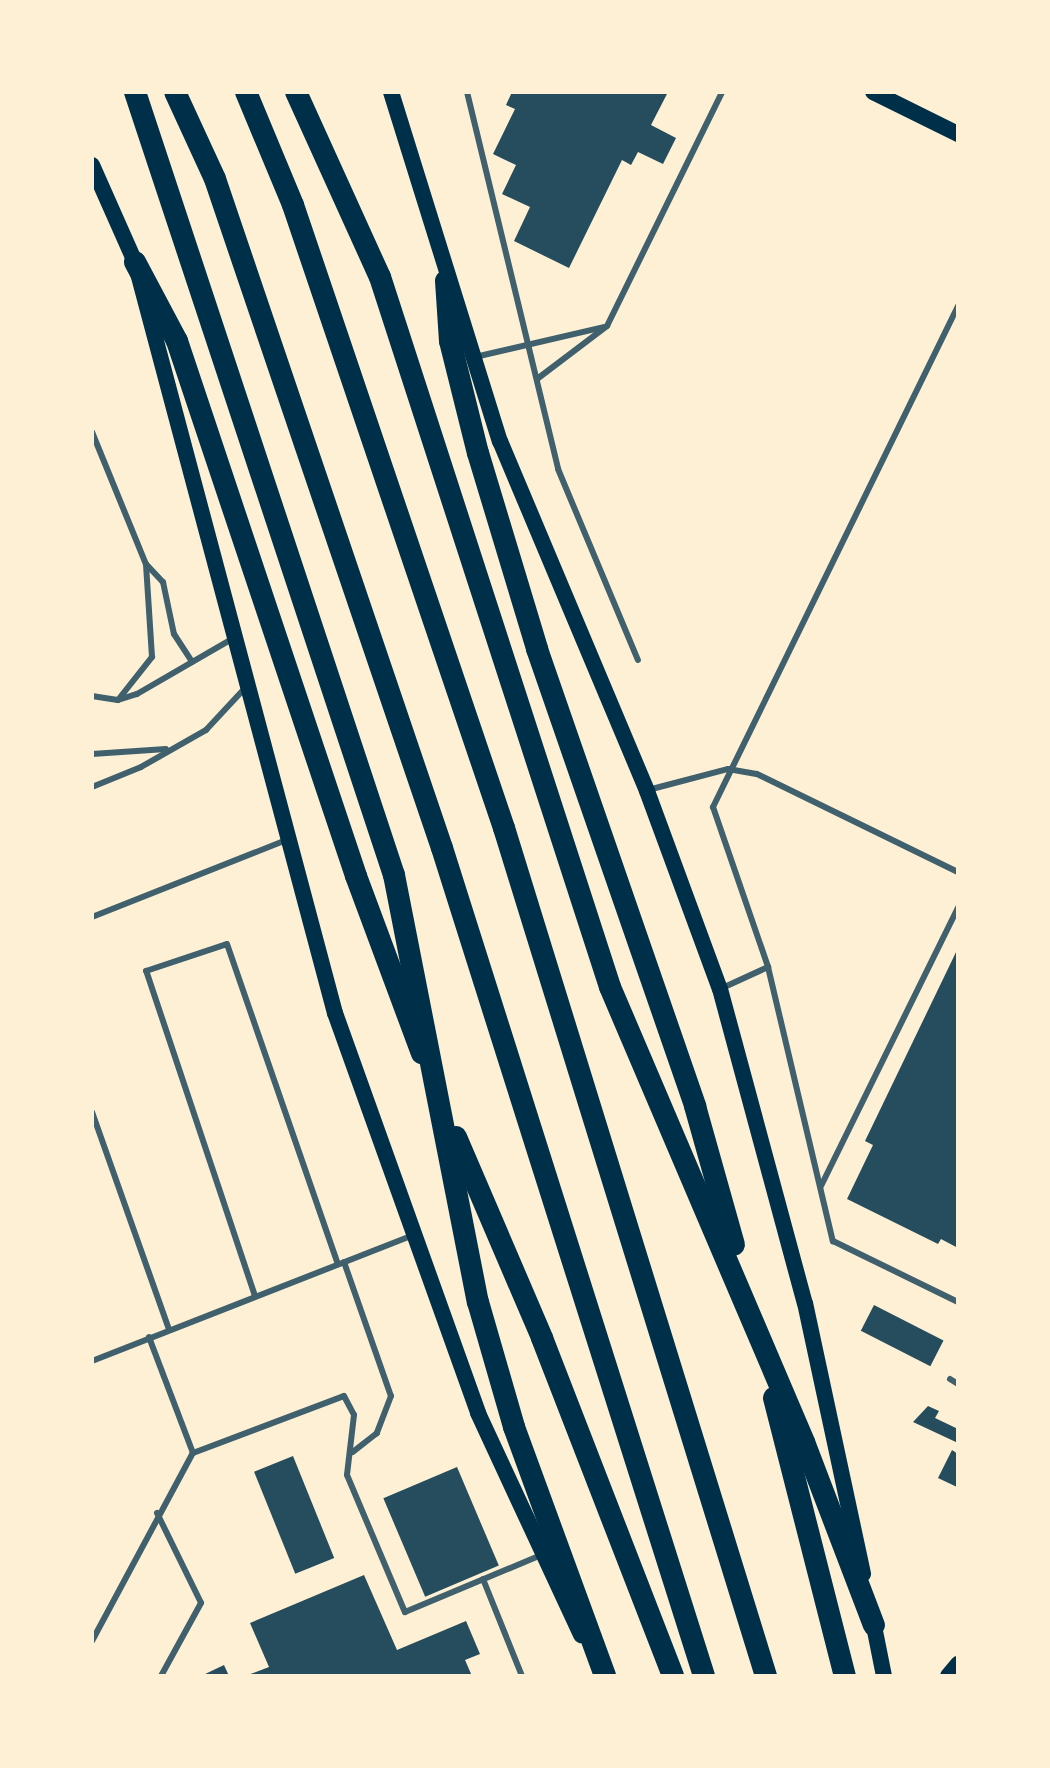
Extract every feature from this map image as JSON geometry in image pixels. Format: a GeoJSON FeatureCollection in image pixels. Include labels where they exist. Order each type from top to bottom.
{"type":"FeatureCollection","features":[{"type":"Feature","properties":{"kind":"highway"},"geometry":{"type":"LineString","coordinates":[[135,92],[394,875],[478,1302],[514,1427],[603,1676]]}},
{"type":"Feature","properties":{"kind":"highway"},"geometry":{"type":"LineString","coordinates":[[175,92],[215,179],[442,848],[704,1676]]}},
{"type":"Feature","properties":{"kind":"highway"},"geometry":{"type":"LineString","coordinates":[[246,92],[293,205],[504,828],[766,1676]]}},
{"type":"Feature","properties":{"kind":"highway"},"geometry":{"type":"LineString","coordinates":[[296,92],[380,277],[610,987],[798,1427],[874,1625]]}},
{"type":"Feature","properties":{"kind":"highway"},"geometry":{"type":"LineString","coordinates":[[135,262],[177,341],[356,876],[438,1095],[542,1338],[673,1676]]}},
{"type":"Feature","properties":{"kind":"highway"},"geometry":{"type":"LineString","coordinates":[[446,281],[450,341],[478,453],[537,649],[624,893],[732,1236],[845,1676]]}},
{"type":"Feature","properties":{"kind":"main road"},"geometry":{"type":"LineString","coordinates":[[873,92],[898,98],[958,134]]}},
{"type":"Feature","properties":{"kind":"main road"},"geometry":{"type":"LineString","coordinates":[[391,93],[446,281],[500,441],[647,791],[720,989],[805,1303],[884,1676]]}},
{"type":"Feature","properties":{"kind":"main road"},"geometry":{"type":"LineString","coordinates":[[92,165],[135,262],[245,688],[335,1013],[478,1413],[541,1555],[603,1676]]}},
{"type":"Feature","properties":{"kind":"main road"},"geometry":{"type":"LineString","coordinates":[[948,1676],[958,1664]]}},
{"type":"Feature","properties":{"kind":"lane"},"geometry":{"type":"LineString","coordinates":[[467,92],[558,469],[638,660]]}},
{"type":"Feature","properties":{"kind":"lane"},"geometry":{"type":"LineString","coordinates":[[537,379],[607,326],[722,92]]}},
{"type":"Feature","properties":{"kind":"lane"},"geometry":{"type":"LineString","coordinates":[[958,306],[728,769],[713,807],[768,967],[833,1241],[958,1302]]}},
{"type":"Feature","properties":{"kind":"lane"},"geometry":{"type":"LineString","coordinates":[[472,358],[607,326]]}},
{"type":"Feature","properties":{"kind":"lane"},"geometry":{"type":"LineString","coordinates":[[92,432],[146,564],[152,657],[118,700]]}},
{"type":"Feature","properties":{"kind":"lane"},"geometry":{"type":"LineString","coordinates":[[146,564],[163,582],[174,634],[192,662]]}},
{"type":"Feature","properties":{"kind":"lane"},"geometry":{"type":"LineString","coordinates":[[92,696],[118,700],[232,639]]}},
{"type":"Feature","properties":{"kind":"lane"},"geometry":{"type":"LineString","coordinates":[[92,787],[129,774],[206,730],[245,688]]}},
{"type":"Feature","properties":{"kind":"lane"},"geometry":{"type":"LineString","coordinates":[[92,754],[169,749]]}},
{"type":"Feature","properties":{"kind":"lane"},"geometry":{"type":"LineString","coordinates":[[647,791],[728,769],[757,774],[958,872]]}},
{"type":"Feature","properties":{"kind":"lane"},"geometry":{"type":"LineString","coordinates":[[92,917],[287,840]]}},
{"type":"Feature","properties":{"kind":"lane"},"geometry":{"type":"LineString","coordinates":[[821,1186],[958,907]]}},
{"type":"Feature","properties":{"kind":"lane"},"geometry":{"type":"LineString","coordinates":[[255,1296],[146,971],[227,944],[391,1396],[377,1433],[353,1452]]}},
{"type":"Feature","properties":{"kind":"lane"},"geometry":{"type":"LineString","coordinates":[[720,989],[768,967]]}},
{"type":"Feature","properties":{"kind":"lane"},"geometry":{"type":"LineString","coordinates":[[92,1112],[169,1330]]}},
{"type":"Feature","properties":{"kind":"lane"},"geometry":{"type":"LineString","coordinates":[[92,1361],[414,1235]]}},
{"type":"Feature","properties":{"kind":"lane"},"geometry":{"type":"LineString","coordinates":[[149,1337],[193,1453]]}},
{"type":"Feature","properties":{"kind":"lane"},"geometry":{"type":"LineString","coordinates":[[950,1379],[958,1384]]}},
{"type":"Feature","properties":{"kind":"lane"},"geometry":{"type":"LineString","coordinates":[[92,1641],[157,1513],[193,1453],[340,1396],[354,1415],[353,1452],[347,1475],[405,1612],[541,1555]]}},
{"type":"Feature","properties":{"kind":"lane"},"geometry":{"type":"LineString","coordinates":[[157,1513],[201,1603],[161,1676]]}},
{"type":"Feature","properties":{"kind":"lane"},"geometry":{"type":"LineString","coordinates":[[483,1579],[522,1676]]}},
{"type":"Feature","properties":{"kind":"building"},"geometry":{"type":"Polygon","coordinates":[[[512,92],[668,92],[651,125],[676,138],[663,164],[638,152],[631,165],[622,160],[569,268],[514,241],[530,207],[502,194],[516,165],[493,154],[515,109],[506,105],[512,92]]]}},
{"type":"Feature","properties":{"kind":"building"},"geometry":{"type":"Polygon","coordinates":[[[958,948],[958,1248],[941,1239],[938,1244],[847,1199],[873,1145],[865,1141],[958,948]]]}},
{"type":"Feature","properties":{"kind":"building"},"geometry":{"type":"Polygon","coordinates":[[[874,1305],[943,1340],[930,1366],[861,1331],[874,1305]]]}},
{"type":"Feature","properties":{"kind":"building"},"geometry":{"type":"Polygon","coordinates":[[[928,1406],[939,1411],[935,1418],[958,1429],[958,1443],[913,1422],[928,1406]]]}},
{"type":"Feature","properties":{"kind":"building"},"geometry":{"type":"Polygon","coordinates":[[[952,1450],[958,1454],[957,1487],[938,1478],[952,1450]]]}},
{"type":"Feature","properties":{"kind":"building"},"geometry":{"type":"Polygon","coordinates":[[[293,1456],[334,1558],[295,1574],[254,1472],[293,1456]]]}},
{"type":"Feature","properties":{"kind":"building"},"geometry":{"type":"Polygon","coordinates":[[[457,1467],[499,1565],[425,1597],[383,1498],[457,1467]]]}},
{"type":"Feature","properties":{"kind":"building"},"geometry":{"type":"Polygon","coordinates":[[[364,1575],[397,1650],[466,1621],[480,1654],[465,1660],[472,1676],[245,1676],[269,1667],[250,1623],[364,1575]]]}},
{"type":"Feature","properties":{"kind":"building"},"geometry":{"type":"Polygon","coordinates":[[[224,1665],[229,1676],[201,1676],[224,1665]]]}}]}
